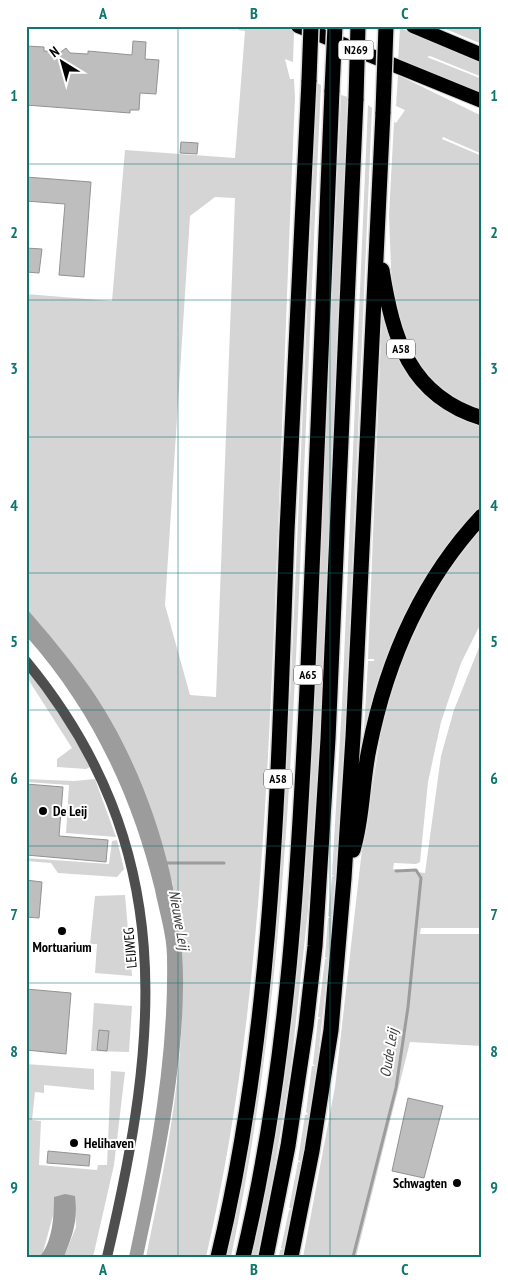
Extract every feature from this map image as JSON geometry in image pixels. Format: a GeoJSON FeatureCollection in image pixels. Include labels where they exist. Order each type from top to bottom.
{"type":"FeatureCollection","features":[{"type":"Feature","properties":{"kind":"highway","name":"N269"},"geometry":{"type":"LineString","coordinates":[[298,26],[482,102]]}},
{"type":"Feature","properties":{"kind":"highway","name":"A58"},"geometry":{"type":"LineString","coordinates":[[218,1257],[239,1155],[267,943],[280,738],[287,528],[311,26]]}},
{"type":"Feature","properties":{"kind":"highway","name":"A65"},"geometry":{"type":"LineString","coordinates":[[243,1257],[265,1143],[291,946],[305,728],[336,26]]}},
{"type":"Feature","properties":{"kind":"highway","name":"A65"},"geometry":{"type":"LineString","coordinates":[[266,1257],[289,1137],[316,946],[329,729],[358,26]]}},
{"type":"Feature","properties":{"kind":"highway","name":"A58"},"geometry":{"type":"LineString","coordinates":[[291,1257],[312,1151],[331,1030],[344,878],[353,737],[386,26]]}},
{"type":"Feature","properties":{"kind":"highway"},"geometry":{"type":"LineString","coordinates":[[413,26],[482,55]]}},
{"type":"Feature","properties":{"kind":"highway","name":"A58"},"geometry":{"type":"LineString","coordinates":[[377,242],[389,311],[400,346],[408,361],[418,376],[435,393],[452,405],[482,418]]}},
{"type":"Feature","properties":{"kind":"highway","name":"A58"},"geometry":{"type":"LineString","coordinates":[[344,878],[357,836],[369,750],[391,666],[428,588],[452,552],[482,516]]}},
{"type":"Feature","properties":{"kind":"street","name":"LEIJWEG"},"geometry":{"type":"LineString","coordinates":[[26,661],[73,726],[106,790],[123,838],[141,913],[147,992],[142,1066],[126,1173],[107,1257]]}},
{"type":"Feature","properties":{"kind":"shaded area"},"geometry":{"type":"Polygon","coordinates":[[[239,26],[285,26],[294,31],[293,62],[285,59],[290,79],[294,79],[295,97],[273,652],[260,880],[245,1032],[235,1107],[206,1257],[146,1257],[167,1152],[177,1081],[182,1010],[182,963],[179,928],[172,880],[171,882],[159,838],[139,779],[115,730],[86,682],[26,608],[26,294],[112,301],[125,150],[235,158],[245,31],[238,30],[239,26]],[[215,197],[190,216],[165,605],[190,695],[216,697],[235,198],[215,197]]]}},
{"type":"Feature","properties":{"kind":"shaded area"},"geometry":{"type":"Polygon","coordinates":[[[438,26],[482,26],[482,44],[438,26]]]}},
{"type":"Feature","properties":{"kind":"shaded area"},"geometry":{"type":"Polygon","coordinates":[[[400,28],[482,62],[482,77],[430,56],[427,57],[482,79],[482,94],[398,61],[400,28]]]}},
{"type":"Feature","properties":{"kind":"shaded area"},"geometry":{"type":"Polygon","coordinates":[[[398,75],[482,116],[482,154],[443,137],[442,139],[482,156],[482,412],[442,391],[428,378],[409,351],[394,300],[389,215],[394,122],[396,123],[405,110],[396,106],[398,75]]]}},
{"type":"Feature","properties":{"kind":"shaded area"},"geometry":{"type":"Polygon","coordinates":[[[317,83],[321,85],[295,677],[285,843],[270,1009],[260,1092],[247,1175],[231,1257],[225,1257],[279,881],[291,681],[317,83]]]}},
{"type":"Feature","properties":{"kind":"shaded area"},"geometry":{"type":"Polygon","coordinates":[[[341,95],[348,97],[321,727],[308,910],[291,1067],[274,1172],[257,1257],[251,1257],[260,1212],[303,891],[308,821],[341,95]]]}},
{"type":"Feature","properties":{"kind":"shaded area"},"geometry":{"type":"Polygon","coordinates":[[[368,105],[372,108],[346,712],[334,912],[315,1085],[302,1169],[284,1257],[279,1257],[280,1250],[283,1249],[281,1248],[289,1210],[292,1209],[289,1208],[298,1162],[301,1162],[298,1160],[305,1115],[308,1114],[306,1112],[312,1066],[315,1066],[313,1064],[318,1019],[321,1018],[318,1017],[325,959],[327,959],[325,957],[328,918],[331,918],[328,916],[332,877],[334,875],[332,875],[342,704],[368,105]]]}},
{"type":"Feature","properties":{"kind":"shaded area"},"geometry":{"type":"Polygon","coordinates":[[[382,312],[395,348],[482,424],[482,510],[439,564],[363,748],[368,661],[374,661],[374,659],[368,659],[382,312]]]}},
{"type":"Feature","properties":{"kind":"shaded area"},"geometry":{"type":"Polygon","coordinates":[[[482,528],[482,621],[461,663],[441,722],[428,782],[420,862],[416,864],[394,863],[393,869],[425,873],[441,756],[454,710],[482,640],[482,928],[421,928],[420,934],[482,934],[482,1046],[410,1042],[356,1257],[303,1257],[335,1087],[361,858],[383,720],[401,662],[426,608],[451,567],[482,528]]]}},
{"type":"Feature","properties":{"kind":"shaded area"},"geometry":{"type":"Polygon","coordinates":[[[26,608],[86,682],[126,750],[143,788],[157,828],[169,868],[177,909],[182,949],[183,988],[179,1056],[170,1123],[143,1257],[129,1257],[157,1108],[167,995],[167,949],[164,932],[146,855],[121,787],[89,723],[49,664],[26,636],[26,608]]]}},
{"type":"Feature","properties":{"kind":"shaded area"},"geometry":{"type":"Polygon","coordinates":[[[26,669],[57,707],[90,767],[86,769],[57,767],[57,759],[72,748],[26,676],[26,669]]]}},
{"type":"Feature","properties":{"kind":"shaded area"},"geometry":{"type":"Polygon","coordinates":[[[26,779],[74,781],[95,779],[116,837],[66,833],[69,785],[26,782],[26,779]]]}},
{"type":"Feature","properties":{"kind":"shaded area"},"geometry":{"type":"Polygon","coordinates":[[[117,840],[124,869],[117,877],[58,873],[51,863],[26,861],[26,858],[109,864],[112,841],[117,840]]]}},
{"type":"Feature","properties":{"kind":"shaded area"},"geometry":{"type":"Polygon","coordinates":[[[125,895],[132,976],[95,973],[97,944],[90,944],[95,896],[125,895]]]}},
{"type":"Feature","properties":{"kind":"shaded area"},"geometry":{"type":"Polygon","coordinates":[[[94,1003],[132,1006],[129,1052],[91,1051],[94,1003]]]}},
{"type":"Feature","properties":{"kind":"shaded area"},"geometry":{"type":"Polygon","coordinates":[[[26,1064],[94,1069],[94,1090],[44,1085],[44,1093],[35,1092],[32,1120],[41,1121],[39,1165],[97,1170],[98,1165],[107,1165],[111,1071],[125,1072],[114,1165],[93,1257],[64,1257],[76,1227],[75,1196],[54,1197],[54,1212],[43,1252],[39,1257],[26,1257],[26,1137],[29,1084],[26,1083],[26,1064]]]}},
{"type":"Feature","properties":{"kind":"shaded area"},"geometry":{"type":"Polygon","coordinates":[[[65,1194],[75,1196],[76,1213],[72,1234],[64,1257],[39,1257],[50,1237],[54,1197],[65,1194]]]}},
{"type":"Feature","properties":{"kind":"building"},"geometry":{"type":"Polygon","coordinates":[[[133,41],[146,42],[145,59],[159,60],[156,94],[140,93],[139,110],[130,110],[130,113],[26,105],[26,46],[44,47],[44,51],[61,52],[66,48],[70,53],[88,54],[88,51],[132,55],[133,41]]]}},
{"type":"Feature","properties":{"kind":"building"},"geometry":{"type":"Polygon","coordinates":[[[181,142],[198,143],[197,154],[180,153],[181,142]]]}},
{"type":"Feature","properties":{"kind":"building"},"geometry":{"type":"Polygon","coordinates":[[[26,177],[91,182],[84,277],[59,275],[65,204],[26,201],[26,177]]]}},
{"type":"Feature","properties":{"kind":"building"},"geometry":{"type":"Polygon","coordinates":[[[26,248],[42,249],[39,273],[26,272],[26,248]]]}},
{"type":"Feature","properties":{"kind":"building","name":"De Leij"},"geometry":{"type":"Polygon","coordinates":[[[26,784],[63,787],[59,836],[108,840],[106,862],[26,855],[26,784]]]}},
{"type":"Feature","properties":{"kind":"building"},"geometry":{"type":"Polygon","coordinates":[[[26,880],[42,882],[39,918],[26,917],[26,880]]]}},
{"type":"Feature","properties":{"kind":"building"},"geometry":{"type":"Polygon","coordinates":[[[26,989],[71,993],[66,1054],[26,1050],[26,989]]]}},
{"type":"Feature","properties":{"kind":"building"},"geometry":{"type":"Polygon","coordinates":[[[99,1030],[109,1031],[107,1051],[97,1050],[99,1030]]]}},
{"type":"Feature","properties":{"kind":"building"},"geometry":{"type":"Polygon","coordinates":[[[408,1098],[443,1106],[424,1178],[392,1171],[408,1098]]]}},
{"type":"Feature","properties":{"kind":"building"},"geometry":{"type":"Polygon","coordinates":[[[48,1151],[90,1155],[89,1166],[47,1163],[48,1151]]]}},
{"type":"Feature","properties":{"kind":"waterway","name":"Oude Leij"},"geometry":{"type":"LineString","coordinates":[[163,863],[224,863]]}},
{"type":"Feature","properties":{"kind":"waterway","name":"Oude Leij"},"geometry":{"type":"LineString","coordinates":[[353,1257],[396,1088],[408,1007],[421,878],[416,870],[396,871]]}},
{"type":"Feature","properties":{"kind":"place","name":"De Leij"},"geometry":{"type":"Point","coordinates":[43,811]}},
{"type":"Feature","properties":{"kind":"place","name":"Mortuarium"},"geometry":{"type":"Point","coordinates":[62,931]}},
{"type":"Feature","properties":{"kind":"place","name":"Helihaven"},"geometry":{"type":"Point","coordinates":[74,1143]}},
{"type":"Feature","properties":{"kind":"place","name":"Schwagten"},"geometry":{"type":"Point","coordinates":[457,1183]}},
{"type":"Feature","properties":{"kind":"water label","name":"Nieuwe Leij"},"geometry":{"type":"Point","coordinates":[179,920]}}]}
